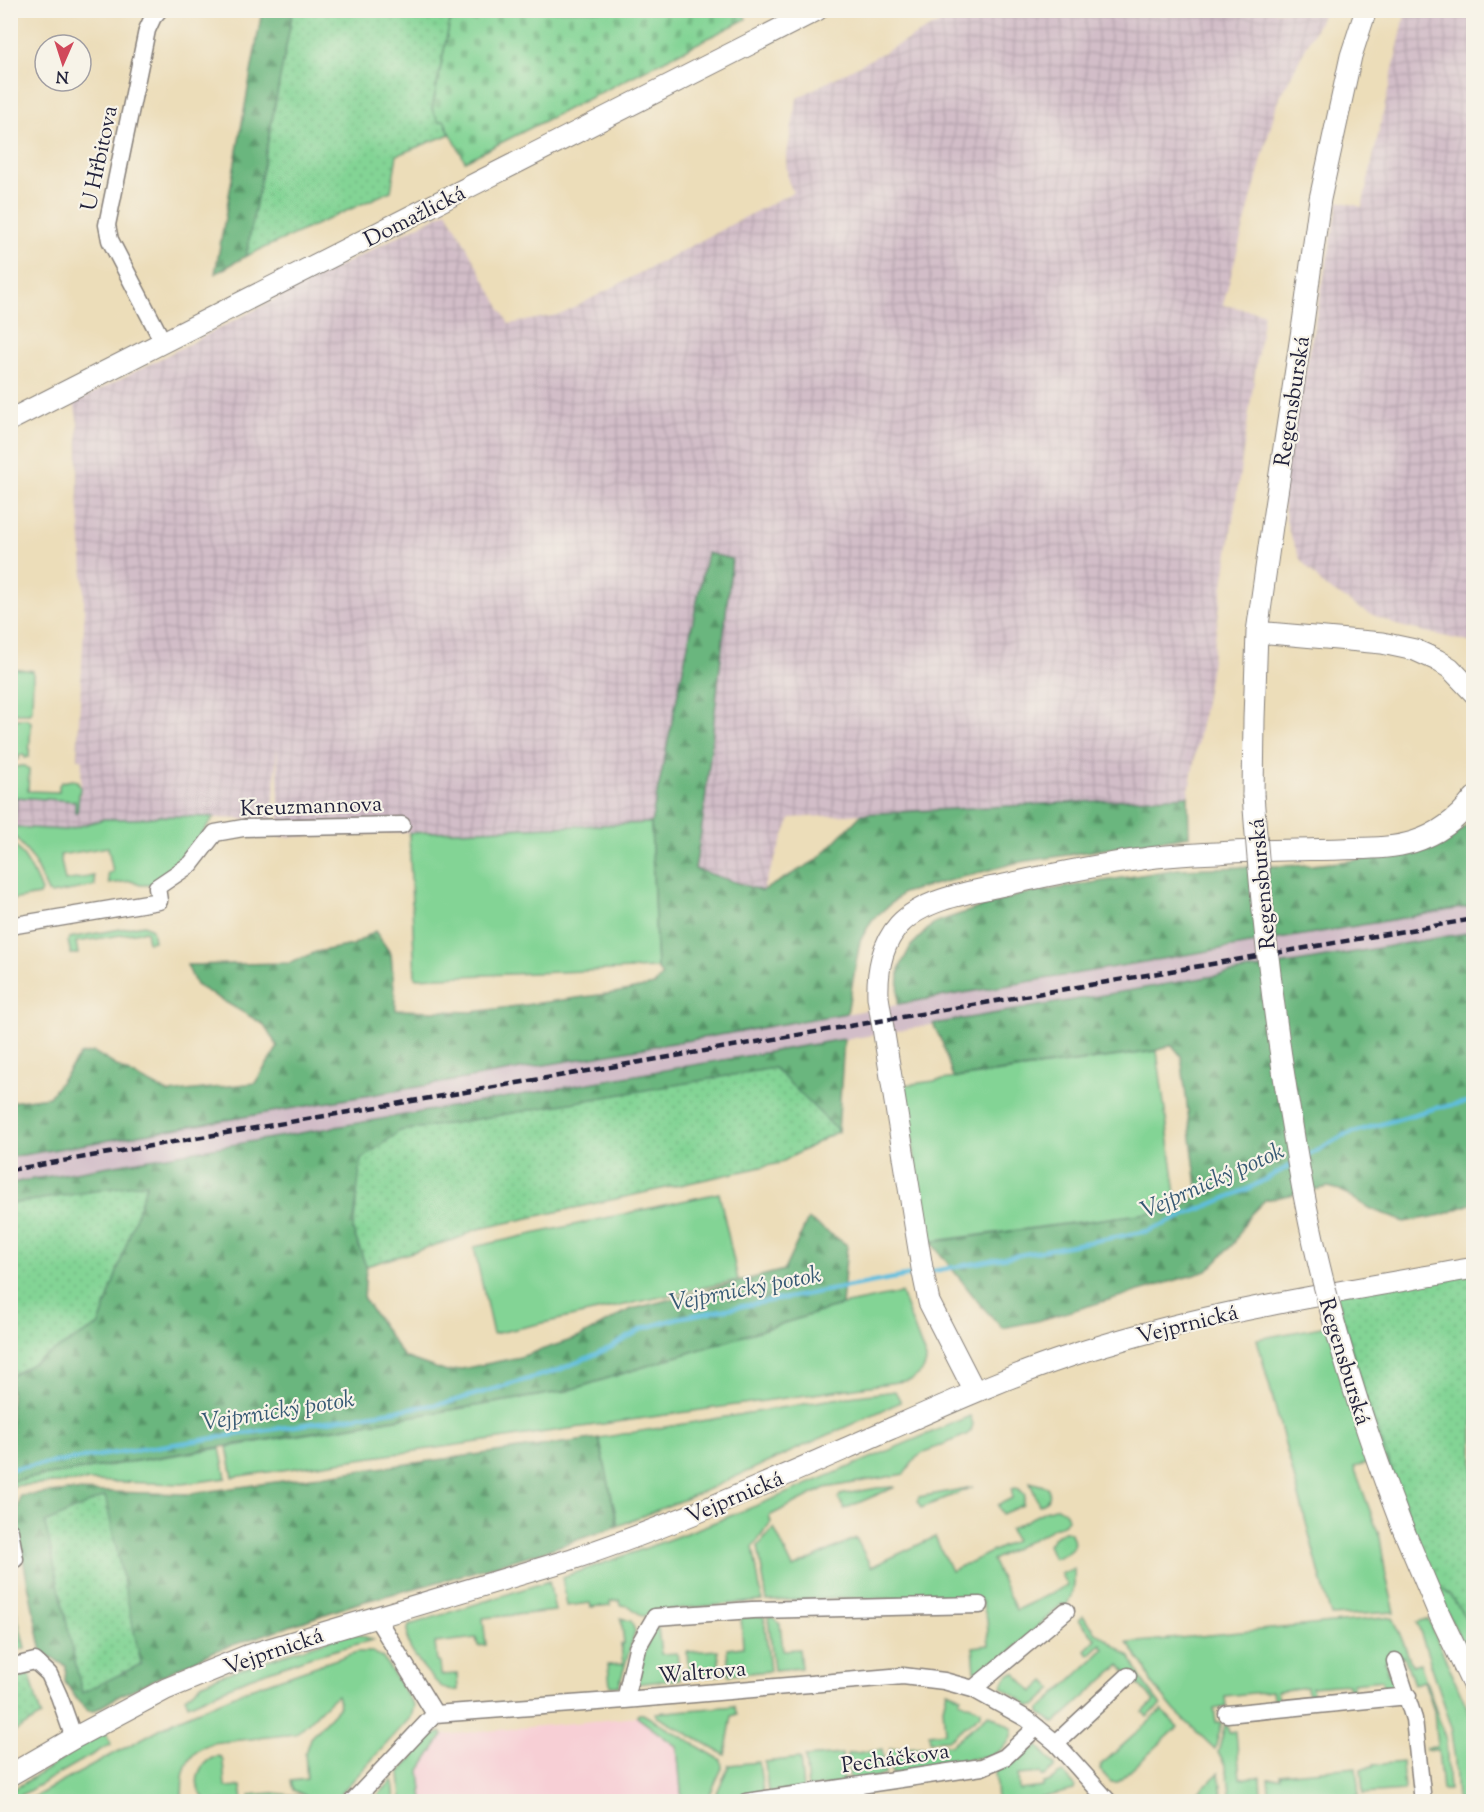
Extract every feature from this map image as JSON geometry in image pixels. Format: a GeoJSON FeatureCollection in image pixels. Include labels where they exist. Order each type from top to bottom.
{"type":"FeatureCollection","features":[{"type":"Feature","properties":{"kind":"main road","name":"Domažlická"},"geometry":{"type":"LineString","coordinates":[[10,420],[817,10]]}},
{"type":"Feature","properties":{"kind":"main road","name":"Regensburská"},"geometry":{"type":"LineString","coordinates":[[1366,10],[1351,56],[1320,199],[1257,632],[1253,795],[1268,960],[1283,1073],[1322,1279],[1338,1339],[1401,1524],[1473,1687]]}},
{"type":"Feature","properties":{"kind":"main road","name":"Regensburská"},"geometry":{"type":"LineString","coordinates":[[1351,56],[1373,10]]}},
{"type":"Feature","properties":{"kind":"main road"},"geometry":{"type":"LineString","coordinates":[[1257,632],[1382,643],[1415,650],[1450,668],[1473,693]]}},
{"type":"Feature","properties":{"kind":"main road"},"geometry":{"type":"LineString","coordinates":[[975,1392],[929,1302],[917,1239],[877,980],[888,941],[900,925],[918,911],[943,899],[1062,872],[1143,858],[1382,847],[1411,843],[1447,826],[1464,812],[1473,798]]}},
{"type":"Feature","properties":{"kind":"main road","name":"Vejprnická"},"geometry":{"type":"LineString","coordinates":[[10,1775],[166,1689],[249,1655],[623,1542],[765,1484],[975,1392],[1067,1357],[1108,1343],[1260,1306],[1473,1268]]}},
{"type":"Feature","properties":{"kind":"street","name":"U Hřbitova"},"geometry":{"type":"LineString","coordinates":[[159,10],[147,30],[107,225],[110,240],[163,342]]}},
{"type":"Feature","properties":{"kind":"street","name":"Kreuzmannova"},"geometry":{"type":"LineString","coordinates":[[10,926],[159,901],[157,887],[191,864],[215,833],[243,828],[402,825]]}},
{"type":"Feature","properties":{"kind":"street"},"geometry":{"type":"LineString","coordinates":[[10,1532],[15,1559]]}},
{"type":"Feature","properties":{"kind":"street"},"geometry":{"type":"LineString","coordinates":[[625,1700],[637,1648],[655,1617],[752,1610],[980,1605]]}},
{"type":"Feature","properties":{"kind":"street"},"geometry":{"type":"LineString","coordinates":[[973,1689],[1066,1611]]}},
{"type":"Feature","properties":{"kind":"street"},"geometry":{"type":"LineString","coordinates":[[352,1802],[435,1714],[376,1617]]}},
{"type":"Feature","properties":{"kind":"street"},"geometry":{"type":"LineString","coordinates":[[10,1667],[35,1661],[49,1674],[74,1738]]}},
{"type":"Feature","properties":{"kind":"street"},"geometry":{"type":"LineString","coordinates":[[1395,1661],[1414,1719],[1423,1802]]}},
{"type":"Feature","properties":{"kind":"street","name":"Waltrova"},"geometry":{"type":"LineString","coordinates":[[435,1714],[903,1676],[944,1681],[973,1689],[1027,1719],[1056,1743],[1109,1802]]}},
{"type":"Feature","properties":{"kind":"street"},"geometry":{"type":"LineString","coordinates":[[1056,1743],[1128,1676]]}},
{"type":"Feature","properties":{"kind":"street"},"geometry":{"type":"LineString","coordinates":[[1227,1714],[1408,1696]]}},
{"type":"Feature","properties":{"kind":"street","name":"Pecháčkova"},"geometry":{"type":"LineString","coordinates":[[746,1802],[982,1767],[1005,1756],[1037,1727]]}},
{"type":"Feature","properties":{"kind":"shaded area"},"geometry":{"type":"Polygon","coordinates":[[[962,11],[1324,11],[1277,103],[1223,305],[1264,313],[1208,685],[1188,796],[791,818],[762,891],[695,869],[703,819],[732,559],[707,553],[651,823],[280,837],[277,746],[273,820],[159,816],[138,819],[104,819],[66,830],[12,827],[14,794],[80,797],[82,759],[77,759],[84,587],[78,494],[78,423],[74,403],[447,211],[509,324],[562,314],[793,192],[788,181],[786,160],[797,98],[962,11]]]}},
{"type":"Feature","properties":{"kind":"shaded area"},"geometry":{"type":"Polygon","coordinates":[[[1406,11],[1473,11],[1473,643],[1396,625],[1364,611],[1324,586],[1300,559],[1288,529],[1281,493],[1339,201],[1362,207],[1406,11]]]}},
{"type":"Feature","properties":{"kind":"shaded area"},"geometry":{"type":"Polygon","coordinates":[[[1473,906],[1473,932],[11,1183],[11,1157],[1473,906]]]}},
{"type":"Feature","properties":{"kind":"shaded area"},"geometry":{"type":"Polygon","coordinates":[[[637,1717],[677,1747],[682,1801],[423,1801],[420,1770],[443,1735],[637,1717]]]}},
{"type":"Feature","properties":{"kind":"green space"},"geometry":{"type":"Polygon","coordinates":[[[742,10],[746,19],[465,161],[444,121],[439,123],[432,109],[452,11],[742,10]]]}},
{"type":"Feature","properties":{"kind":"green space"},"geometry":{"type":"Polygon","coordinates":[[[262,11],[293,11],[246,256],[215,274],[262,11]]]}},
{"type":"Feature","properties":{"kind":"green space"},"geometry":{"type":"Polygon","coordinates":[[[293,11],[452,11],[432,109],[439,122],[444,120],[450,134],[397,155],[391,191],[246,256],[293,11]]]}},
{"type":"Feature","properties":{"kind":"green space"},"geometry":{"type":"Polygon","coordinates":[[[707,553],[732,559],[703,819],[695,869],[762,891],[817,860],[862,814],[1188,796],[1189,836],[1015,863],[903,893],[872,920],[860,941],[847,1013],[11,1157],[11,1102],[49,1097],[80,1055],[94,1052],[123,1070],[169,1093],[255,1083],[278,1047],[263,1024],[196,985],[187,965],[290,963],[316,952],[353,945],[375,931],[391,954],[396,1010],[473,1012],[614,993],[654,985],[662,976],[657,968],[651,823],[707,553]]]}},
{"type":"Feature","properties":{"kind":"green space"},"geometry":{"type":"Polygon","coordinates":[[[11,668],[33,671],[32,710],[29,713],[11,713],[11,668]]]}},
{"type":"Feature","properties":{"kind":"green space"},"geometry":{"type":"Polygon","coordinates":[[[11,719],[27,719],[31,722],[29,757],[18,756],[19,759],[11,761],[11,757],[16,756],[11,719]]]}},
{"type":"Feature","properties":{"kind":"green space"},"geometry":{"type":"Polygon","coordinates":[[[21,766],[29,769],[28,791],[59,792],[59,785],[62,782],[77,781],[80,787],[77,812],[75,813],[75,801],[16,797],[15,819],[11,819],[11,768],[21,766]]]}},
{"type":"Feature","properties":{"kind":"green space"},"geometry":{"type":"Polygon","coordinates":[[[159,816],[214,817],[182,862],[155,885],[140,885],[131,881],[109,884],[108,873],[113,872],[108,847],[60,855],[65,881],[94,876],[95,886],[51,894],[32,858],[13,834],[12,827],[66,830],[104,819],[138,819],[159,816]]]}},
{"type":"Feature","properties":{"kind":"green space"},"geometry":{"type":"Polygon","coordinates":[[[1473,820],[1473,906],[898,1004],[899,969],[911,946],[934,923],[978,908],[1023,894],[1178,869],[1312,865],[1414,854],[1454,835],[1473,820]]]}},
{"type":"Feature","properties":{"kind":"green space"},"geometry":{"type":"Polygon","coordinates":[[[651,823],[657,968],[415,978],[409,833],[651,823]]]}},
{"type":"Feature","properties":{"kind":"green space"},"geometry":{"type":"Polygon","coordinates":[[[11,841],[21,852],[32,871],[41,891],[39,895],[11,900],[11,841]]]}},
{"type":"Feature","properties":{"kind":"green space"},"geometry":{"type":"Polygon","coordinates":[[[144,925],[152,929],[154,941],[148,942],[146,931],[76,942],[78,954],[71,954],[69,938],[144,925]]]}},
{"type":"Feature","properties":{"kind":"green space"},"geometry":{"type":"Polygon","coordinates":[[[1473,932],[1473,1203],[1442,1215],[1404,1222],[1367,1207],[1340,1190],[1328,1187],[1265,1200],[1248,1217],[1234,1243],[1207,1271],[1037,1321],[1002,1328],[979,1303],[931,1242],[1178,1209],[1198,1195],[1181,1056],[1172,1045],[1155,1051],[953,1078],[942,1042],[933,1024],[1473,932]]]}},
{"type":"Feature","properties":{"kind":"green space"},"geometry":{"type":"Polygon","coordinates":[[[844,1039],[838,1131],[774,1068],[400,1131],[353,1230],[366,1266],[364,1299],[404,1357],[447,1372],[520,1357],[580,1337],[629,1310],[784,1270],[808,1219],[847,1245],[842,1305],[567,1391],[11,1481],[11,1376],[99,1325],[146,1184],[11,1204],[11,1183],[844,1039]]]}},
{"type":"Feature","properties":{"kind":"green space"},"geometry":{"type":"Polygon","coordinates":[[[1157,1051],[1178,1209],[926,1242],[905,1085],[1157,1051]]]}},
{"type":"Feature","properties":{"kind":"green space"},"geometry":{"type":"Polygon","coordinates":[[[774,1068],[838,1131],[780,1163],[474,1230],[462,1237],[366,1266],[353,1230],[361,1160],[400,1131],[774,1068]]]}},
{"type":"Feature","properties":{"kind":"green space"},"geometry":{"type":"Polygon","coordinates":[[[147,1183],[99,1325],[11,1376],[11,1204],[147,1183]]]}},
{"type":"Feature","properties":{"kind":"green space"},"geometry":{"type":"Polygon","coordinates":[[[719,1193],[738,1280],[493,1334],[474,1247],[719,1193]]]}},
{"type":"Feature","properties":{"kind":"green space"},"geometry":{"type":"Polygon","coordinates":[[[1473,1268],[1473,1629],[1451,1596],[1433,1582],[1365,1397],[1336,1293],[1473,1268]]]}},
{"type":"Feature","properties":{"kind":"green space"},"geometry":{"type":"Polygon","coordinates":[[[901,1293],[926,1359],[922,1371],[911,1380],[233,1477],[227,1447],[567,1391],[842,1305],[901,1293]]]}},
{"type":"Feature","properties":{"kind":"green space"},"geometry":{"type":"Polygon","coordinates":[[[1396,1313],[1473,1507],[1473,1666],[1433,1582],[1385,1459],[1354,1467],[1380,1538],[1395,1612],[1331,1616],[1257,1339],[1396,1313]]]}},
{"type":"Feature","properties":{"kind":"green space"},"geometry":{"type":"Polygon","coordinates":[[[895,1391],[901,1402],[702,1492],[618,1526],[599,1438],[895,1391]]]}},
{"type":"Feature","properties":{"kind":"green space"},"geometry":{"type":"Polygon","coordinates":[[[970,1416],[973,1424],[971,1431],[925,1452],[916,1458],[904,1474],[825,1488],[769,1516],[771,1522],[753,1547],[762,1601],[654,1611],[642,1616],[629,1606],[620,1605],[619,1600],[610,1601],[611,1605],[591,1607],[590,1603],[567,1606],[562,1577],[717,1521],[970,1416]]]}},
{"type":"Feature","properties":{"kind":"green space"},"geometry":{"type":"Polygon","coordinates":[[[599,1438],[618,1526],[545,1551],[358,1603],[215,1651],[119,1696],[94,1711],[88,1711],[78,1701],[65,1682],[66,1666],[42,1652],[16,1517],[20,1496],[69,1491],[188,1494],[599,1438]]]}},
{"type":"Feature","properties":{"kind":"green space"},"geometry":{"type":"Polygon","coordinates":[[[220,1448],[226,1478],[183,1484],[86,1481],[11,1486],[11,1481],[220,1448]]]}},
{"type":"Feature","properties":{"kind":"green space"},"geometry":{"type":"Polygon","coordinates":[[[1030,1482],[1047,1487],[1050,1493],[1047,1500],[1039,1505],[1030,1482]]]}},
{"type":"Feature","properties":{"kind":"green space"},"geometry":{"type":"Polygon","coordinates":[[[895,1487],[844,1509],[839,1498],[840,1495],[895,1487]]]}},
{"type":"Feature","properties":{"kind":"green space"},"geometry":{"type":"Polygon","coordinates":[[[973,1487],[921,1508],[917,1501],[919,1497],[973,1487]]]}},
{"type":"Feature","properties":{"kind":"green space"},"geometry":{"type":"Polygon","coordinates":[[[1015,1488],[1025,1495],[1023,1505],[1002,1514],[998,1505],[1012,1498],[1012,1489],[1015,1488]]]}},
{"type":"Feature","properties":{"kind":"green space"},"geometry":{"type":"Polygon","coordinates":[[[105,1496],[141,1664],[82,1693],[45,1523],[105,1496]]]}},
{"type":"Feature","properties":{"kind":"green space"},"geometry":{"type":"Polygon","coordinates":[[[1057,1507],[1067,1515],[1068,1519],[1064,1523],[992,1560],[1016,1610],[1067,1586],[1061,1574],[1074,1568],[1071,1596],[1066,1606],[1062,1604],[988,1673],[975,1671],[973,1647],[989,1645],[987,1619],[982,1601],[848,1598],[767,1601],[758,1546],[774,1528],[793,1568],[856,1538],[871,1567],[935,1537],[951,1571],[1015,1541],[1010,1529],[1057,1507]]]}},
{"type":"Feature","properties":{"kind":"green space"},"geometry":{"type":"Polygon","coordinates":[[[1064,1531],[1070,1532],[1073,1546],[1071,1550],[1054,1559],[1048,1545],[1053,1538],[1064,1531]]]}},
{"type":"Feature","properties":{"kind":"green space"},"geometry":{"type":"Polygon","coordinates":[[[549,1581],[555,1611],[483,1618],[486,1645],[478,1646],[476,1638],[435,1643],[441,1675],[457,1674],[458,1690],[448,1690],[438,1684],[410,1648],[409,1625],[549,1581]]]}},
{"type":"Feature","properties":{"kind":"green space"},"geometry":{"type":"Polygon","coordinates":[[[10,1586],[25,1648],[11,1651],[10,1651],[10,1586]]]}},
{"type":"Feature","properties":{"kind":"green space"},"geometry":{"type":"Polygon","coordinates":[[[764,1616],[770,1671],[729,1675],[727,1649],[743,1647],[741,1617],[764,1616]]]}},
{"type":"Feature","properties":{"kind":"green space"},"geometry":{"type":"Polygon","coordinates":[[[768,1616],[772,1616],[780,1624],[783,1650],[799,1649],[801,1668],[774,1670],[768,1616]]]}},
{"type":"Feature","properties":{"kind":"green space"},"geometry":{"type":"Polygon","coordinates":[[[1083,1616],[1096,1632],[1130,1657],[1142,1680],[1161,1705],[1147,1717],[1143,1712],[1154,1701],[1120,1665],[1055,1723],[1040,1713],[1040,1709],[1104,1649],[1101,1644],[1089,1655],[1085,1650],[1096,1639],[1079,1620],[1083,1616]]]}},
{"type":"Feature","properties":{"kind":"green space"},"geometry":{"type":"Polygon","coordinates":[[[1393,1617],[1412,1665],[1420,1663],[1446,1740],[1449,1790],[1442,1790],[1438,1750],[1426,1750],[1426,1748],[1437,1747],[1434,1711],[1424,1681],[1414,1684],[1404,1656],[1385,1662],[1389,1674],[1395,1672],[1395,1676],[1392,1687],[1384,1692],[1382,1680],[1353,1683],[1353,1695],[1349,1695],[1348,1684],[1312,1687],[1313,1699],[1308,1699],[1307,1687],[1277,1691],[1278,1702],[1274,1703],[1272,1691],[1225,1696],[1226,1707],[1214,1709],[1216,1722],[1222,1722],[1215,1749],[1175,1711],[1152,1683],[1144,1665],[1127,1643],[1393,1617]]]}},
{"type":"Feature","properties":{"kind":"green space"},"geometry":{"type":"Polygon","coordinates":[[[621,1618],[631,1621],[635,1631],[619,1686],[610,1686],[608,1665],[623,1664],[621,1644],[624,1643],[621,1618]]]}},
{"type":"Feature","properties":{"kind":"green space"},"geometry":{"type":"Polygon","coordinates":[[[1428,1619],[1473,1721],[1473,1801],[1457,1801],[1451,1732],[1453,1731],[1417,1622],[1428,1619]]]}},
{"type":"Feature","properties":{"kind":"green space"},"geometry":{"type":"Polygon","coordinates":[[[658,1628],[661,1654],[677,1653],[680,1679],[636,1684],[650,1635],[654,1629],[658,1628]]]}},
{"type":"Feature","properties":{"kind":"green space"},"geometry":{"type":"Polygon","coordinates":[[[357,1634],[373,1640],[309,1657],[249,1678],[188,1705],[185,1697],[203,1683],[219,1676],[344,1635],[357,1634]]]}},
{"type":"Feature","properties":{"kind":"green space"},"geometry":{"type":"Polygon","coordinates":[[[718,1650],[720,1675],[689,1678],[687,1652],[718,1650]]]}},
{"type":"Feature","properties":{"kind":"green space"},"geometry":{"type":"Polygon","coordinates":[[[357,1652],[373,1652],[383,1658],[414,1706],[411,1717],[334,1801],[318,1800],[293,1790],[291,1781],[307,1779],[305,1753],[310,1738],[340,1706],[337,1695],[295,1734],[212,1743],[201,1748],[186,1766],[181,1801],[27,1801],[178,1719],[244,1691],[357,1652]]]}},
{"type":"Feature","properties":{"kind":"green space"},"geometry":{"type":"Polygon","coordinates":[[[1015,1673],[1033,1692],[1045,1681],[1053,1689],[1035,1706],[1030,1706],[1002,1687],[1006,1677],[1015,1673]]]}},
{"type":"Feature","properties":{"kind":"green space"},"geometry":{"type":"Polygon","coordinates":[[[30,1675],[41,1716],[11,1734],[11,1680],[30,1675]]]}},
{"type":"Feature","properties":{"kind":"green space"},"geometry":{"type":"Polygon","coordinates":[[[947,1691],[961,1697],[959,1701],[981,1710],[981,1714],[948,1740],[930,1741],[929,1734],[945,1732],[943,1707],[947,1691]]]}},
{"type":"Feature","properties":{"kind":"green space"},"geometry":{"type":"Polygon","coordinates":[[[734,1706],[737,1714],[732,1716],[725,1755],[656,1716],[656,1713],[734,1706]]]}},
{"type":"Feature","properties":{"kind":"green space"},"geometry":{"type":"Polygon","coordinates":[[[1162,1710],[1178,1727],[1118,1782],[1111,1782],[1100,1770],[1101,1765],[1162,1710]]]}},
{"type":"Feature","properties":{"kind":"green space"},"geometry":{"type":"Polygon","coordinates":[[[638,1714],[643,1714],[721,1760],[722,1768],[707,1801],[682,1801],[677,1747],[637,1717],[638,1714]]]}},
{"type":"Feature","properties":{"kind":"green space"},"geometry":{"type":"Polygon","coordinates":[[[989,1714],[1012,1728],[1009,1741],[998,1752],[892,1774],[890,1749],[951,1745],[989,1714]]]}},
{"type":"Feature","properties":{"kind":"green space"},"geometry":{"type":"Polygon","coordinates":[[[1226,1721],[1229,1733],[1236,1732],[1240,1778],[1260,1777],[1260,1801],[1231,1801],[1226,1770],[1218,1753],[1226,1721]]]}},
{"type":"Feature","properties":{"kind":"green space"},"geometry":{"type":"Polygon","coordinates":[[[105,1731],[111,1744],[11,1801],[11,1791],[67,1757],[65,1753],[105,1731]]]}},
{"type":"Feature","properties":{"kind":"green space"},"geometry":{"type":"Polygon","coordinates":[[[441,1732],[443,1735],[420,1770],[423,1801],[402,1801],[400,1772],[431,1737],[441,1732]]]}},
{"type":"Feature","properties":{"kind":"green space"},"geometry":{"type":"Polygon","coordinates":[[[1038,1746],[1055,1765],[1055,1768],[1044,1776],[1041,1773],[1018,1775],[1019,1790],[1043,1787],[1043,1783],[1063,1773],[1075,1786],[1074,1790],[1028,1801],[997,1801],[995,1770],[1004,1763],[1008,1766],[1038,1746]]]}},
{"type":"Feature","properties":{"kind":"green space"},"geometry":{"type":"Polygon","coordinates":[[[882,1750],[885,1775],[850,1782],[847,1754],[882,1750]]]}},
{"type":"Feature","properties":{"kind":"green space"},"geometry":{"type":"Polygon","coordinates":[[[842,1754],[844,1783],[808,1788],[805,1757],[842,1754]]]}},
{"type":"Feature","properties":{"kind":"green space"},"geometry":{"type":"Polygon","coordinates":[[[217,1756],[223,1761],[225,1787],[241,1786],[243,1801],[207,1801],[202,1795],[197,1782],[198,1776],[205,1764],[217,1756]]]}},
{"type":"Feature","properties":{"kind":"green space"},"geometry":{"type":"Polygon","coordinates":[[[800,1758],[803,1789],[768,1792],[765,1762],[800,1758]]]}},
{"type":"Feature","properties":{"kind":"green space"},"geometry":{"type":"Polygon","coordinates":[[[759,1762],[763,1792],[713,1802],[729,1765],[759,1762]]]}},
{"type":"Feature","properties":{"kind":"green space"},"geometry":{"type":"Polygon","coordinates":[[[1402,1762],[1404,1791],[1363,1794],[1361,1769],[1373,1767],[1373,1765],[1402,1762]]]}},
{"type":"Feature","properties":{"kind":"green space"},"geometry":{"type":"Polygon","coordinates":[[[1356,1767],[1359,1795],[1357,1796],[1289,1802],[1275,1800],[1270,1794],[1268,1778],[1280,1777],[1280,1774],[1356,1767]]]}},
{"type":"Feature","properties":{"kind":"green space"},"geometry":{"type":"Polygon","coordinates":[[[1219,1773],[1223,1801],[1188,1801],[1219,1773]]]}},
{"type":"Feature","properties":{"kind":"green space"},"geometry":{"type":"Polygon","coordinates":[[[393,1780],[395,1801],[372,1801],[393,1780]]]}},
{"type":"Feature","properties":{"kind":"green space"},"geometry":{"type":"Polygon","coordinates":[[[274,1793],[298,1796],[312,1801],[251,1801],[250,1795],[274,1793]]]}},
{"type":"Feature","properties":{"kind":"waterway","name":"Vejprnický potok"},"geometry":{"type":"LineString","coordinates":[[1304,1158],[1344,1135],[1436,1108],[1474,1101]]}},
{"type":"Feature","properties":{"kind":"waterway","name":"Vejprnický potok"},"geometry":{"type":"LineString","coordinates":[[928,1272],[1148,1231],[1250,1188],[1291,1165]]}},
{"type":"Feature","properties":{"kind":"waterway","name":"Vejprnický potok"},"geometry":{"type":"LineString","coordinates":[[10,1469],[446,1403],[559,1370],[610,1348],[642,1329],[678,1318],[917,1274]]}},
{"type":"Feature","properties":{"kind":"railway"},"geometry":{"type":"LineString","coordinates":[[10,1170],[1474,919]]}}]}
